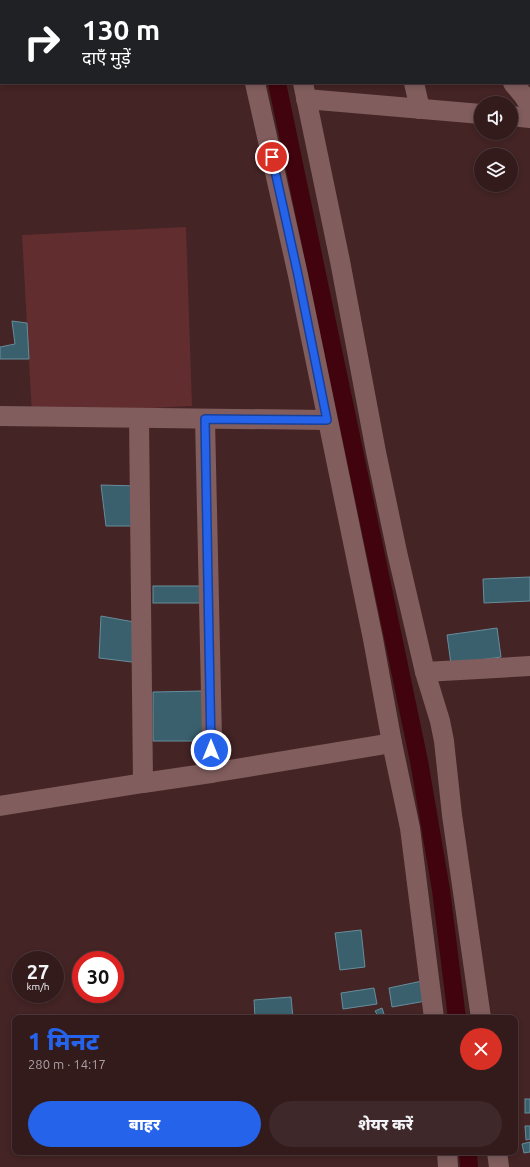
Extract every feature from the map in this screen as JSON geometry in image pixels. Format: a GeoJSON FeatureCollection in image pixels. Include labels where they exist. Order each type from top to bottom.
{"type":"FeatureCollection","features":[{"type":"Feature","properties":{"kind":"street"},"geometry":{"type":"LineString","coordinates":[[255,84],[298,275],[373,639],[392,743],[410,828],[434,1015]]}},
{"type":"Feature","properties":{"kind":"street"},"geometry":{"type":"LineString","coordinates":[[414,84],[420,109]]}},
{"type":"Feature","properties":{"kind":"street"},"geometry":{"type":"LineString","coordinates":[[514,84],[524,94],[530,106]]}},
{"type":"Feature","properties":{"kind":"street"},"geometry":{"type":"LineString","coordinates":[[474,113],[420,109],[304,91],[340,261],[376,452],[425,672],[444,741],[452,815],[480,1015]]}},
{"type":"Feature","properties":{"kind":"street"},"geometry":{"type":"LineString","coordinates":[[518,117],[530,118]]}},
{"type":"Feature","properties":{"kind":"street"},"geometry":{"type":"LineString","coordinates":[[0,416],[327,420]]}},
{"type":"Feature","properties":{"kind":"street"},"geometry":{"type":"LineString","coordinates":[[139,418],[143,783]]}},
{"type":"Feature","properties":{"kind":"street"},"geometry":{"type":"LineString","coordinates":[[205,419],[212,731],[211,773]]}},
{"type":"Feature","properties":{"kind":"street"},"geometry":{"type":"LineString","coordinates":[[425,672],[530,666]]}},
{"type":"Feature","properties":{"kind":"street"},"geometry":{"type":"LineString","coordinates":[[0,806],[392,743]]}},
{"type":"Feature","properties":{"kind":"street"},"geometry":{"type":"LineString","coordinates":[[447,1155],[448,1167]]}},
{"type":"Feature","properties":{"kind":"street"},"geometry":{"type":"LineString","coordinates":[[497,1155],[499,1167]]}},
{"type":"Feature","properties":{"kind":"shaded area"},"geometry":{"type":"Polygon","coordinates":[[[186,227],[192,406],[32,414],[22,235],[186,227]]]}},
{"type":"Feature","properties":{"kind":"building"},"geometry":{"type":"Polygon","coordinates":[[[12,321],[27,323],[29,359],[0,359],[0,347],[15,344],[12,321]]]}},
{"type":"Feature","properties":{"kind":"building"},"geometry":{"type":"Polygon","coordinates":[[[101,485],[138,486],[135,526],[106,526],[101,485]]]}},
{"type":"Feature","properties":{"kind":"building"},"geometry":{"type":"Polygon","coordinates":[[[530,577],[530,601],[484,603],[483,579],[530,577]]]}},
{"type":"Feature","properties":{"kind":"building"},"geometry":{"type":"Polygon","coordinates":[[[153,586],[201,586],[201,603],[153,603],[153,586]]]}},
{"type":"Feature","properties":{"kind":"building"},"geometry":{"type":"Polygon","coordinates":[[[101,616],[134,622],[140,663],[99,658],[101,616]]]}},
{"type":"Feature","properties":{"kind":"building"},"geometry":{"type":"Polygon","coordinates":[[[497,628],[501,657],[451,664],[447,635],[497,628]]]}},
{"type":"Feature","properties":{"kind":"building"},"geometry":{"type":"Polygon","coordinates":[[[203,691],[204,741],[153,741],[153,692],[203,691]]]}},
{"type":"Feature","properties":{"kind":"building"},"geometry":{"type":"Polygon","coordinates":[[[361,930],[365,967],[340,970],[335,933],[361,930]]]}},
{"type":"Feature","properties":{"kind":"building"},"geometry":{"type":"Polygon","coordinates":[[[422,981],[426,1001],[392,1007],[389,988],[422,981]]]}},
{"type":"Feature","properties":{"kind":"building"},"geometry":{"type":"Polygon","coordinates":[[[374,988],[377,1004],[343,1009],[341,993],[374,988]]]}},
{"type":"Feature","properties":{"kind":"building"},"geometry":{"type":"Polygon","coordinates":[[[291,997],[293,1015],[255,1015],[254,1000],[291,997]]]}},
{"type":"Feature","properties":{"kind":"building"},"geometry":{"type":"Polygon","coordinates":[[[382,1008],[384,1014],[377,1015],[375,1011],[382,1008]]]}},
{"type":"Feature","properties":{"kind":"building"},"geometry":{"type":"Polygon","coordinates":[[[525,1099],[530,1099],[530,1113],[525,1113],[525,1099]]]}},
{"type":"Feature","properties":{"kind":"building"},"geometry":{"type":"Polygon","coordinates":[[[525,1126],[530,1126],[530,1139],[526,1140],[525,1126]]]}},
{"type":"Feature","properties":{"kind":"building"},"geometry":{"type":"Polygon","coordinates":[[[530,1142],[530,1152],[524,1153],[522,1144],[530,1142]]]}},
{"type":"Feature","properties":{"kind":"waterway"},"geometry":{"type":"LineString","coordinates":[[277,84],[419,761],[441,890],[457,1015]]}},
{"type":"Feature","properties":{"kind":"waterway"},"geometry":{"type":"LineString","coordinates":[[468,1155],[469,1167]]}},
{"type":"Feature","properties":{"kind":"route"},"geometry":{"type":"LineString","coordinates":[[211,750],[205,419],[327,420],[298,275],[272,157]]}}]}
